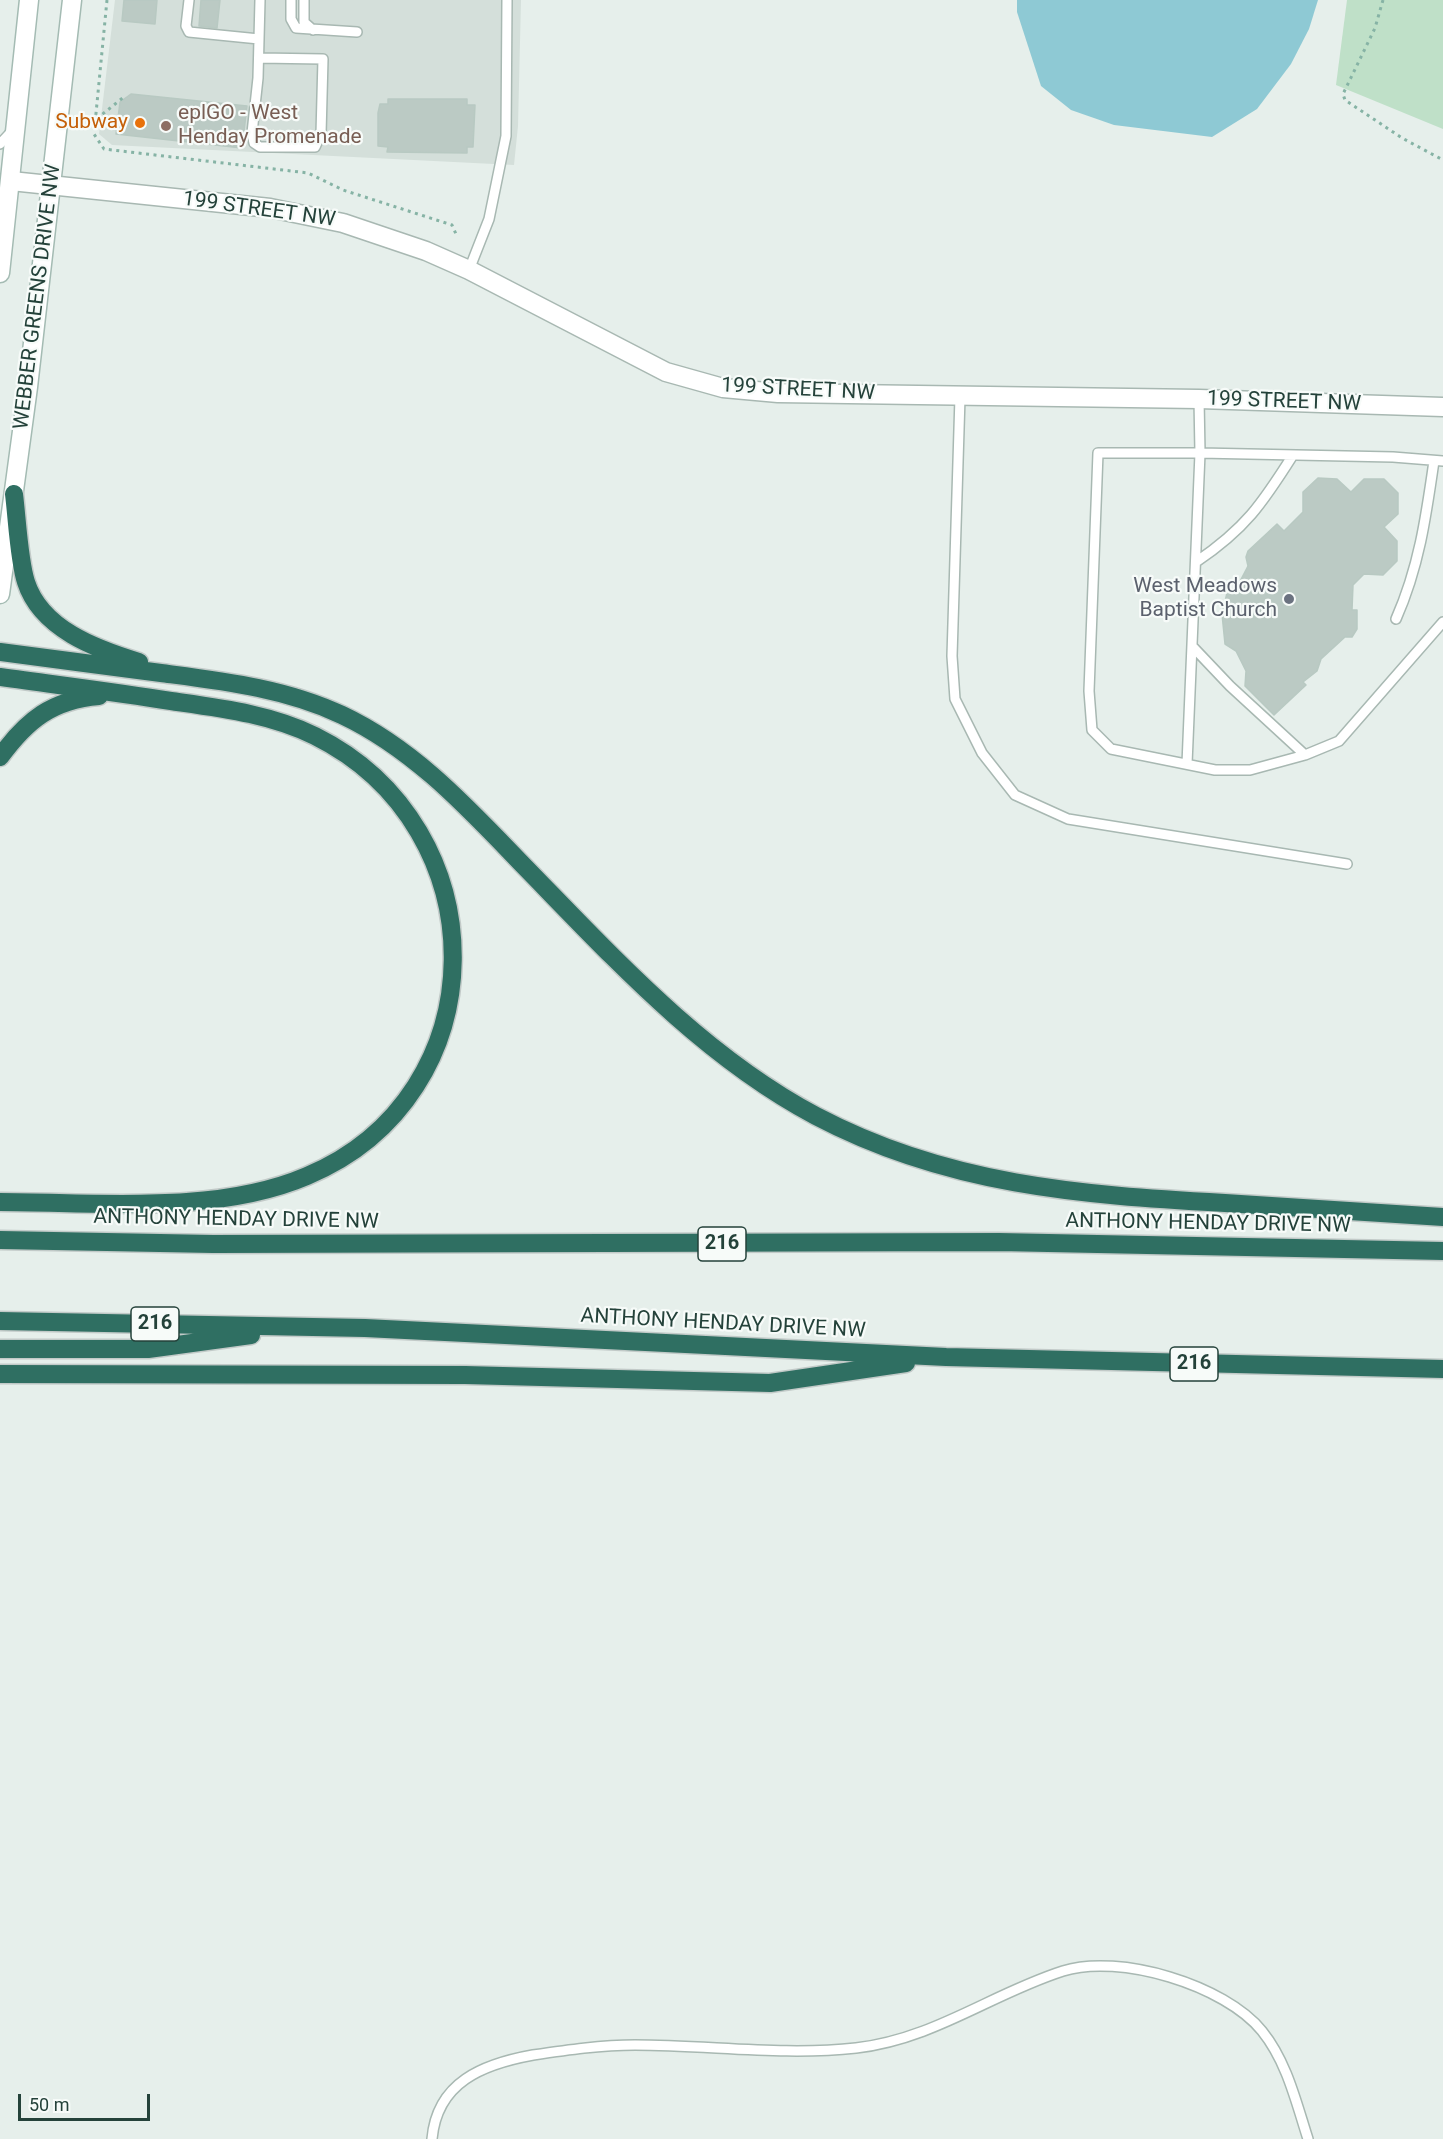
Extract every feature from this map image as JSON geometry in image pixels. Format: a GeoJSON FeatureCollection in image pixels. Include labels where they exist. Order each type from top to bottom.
{"type":"FeatureCollection","features":[{"type":"Feature","properties":{"kind":"highway"},"geometry":{"type":"LineString","coordinates":[[14,494],[25,581],[46,613],[68,632],[105,651],[183,676]]}},
{"type":"Feature","properties":{"kind":"highway"},"geometry":{"type":"LineString","coordinates":[[0,652],[255,687],[301,699],[347,717],[389,742],[435,777],[615,959],[703,1040],[791,1102],[873,1143],[955,1171],[1078,1193],[1443,1217]]}},
{"type":"Feature","properties":{"kind":"highway"},"geometry":{"type":"LineString","coordinates":[[0,677],[221,708],[294,727],[334,747],[370,772],[387,789],[419,829],[442,879],[452,926],[453,955],[445,1016],[427,1067],[393,1114],[353,1151],[306,1177],[219,1198],[163,1202],[0,1202]]}},
{"type":"Feature","properties":{"kind":"highway"},"geometry":{"type":"LineString","coordinates":[[0,757],[21,729],[46,711],[58,705],[93,697],[125,694]]}},
{"type":"Feature","properties":{"kind":"highway","name":"ANTHONY HENDAY DRIVE NW"},"geometry":{"type":"LineString","coordinates":[[0,1240],[225,1244],[999,1242],[1443,1251]]}},
{"type":"Feature","properties":{"kind":"highway","name":"ANTHONY HENDAY DRIVE NW"},"geometry":{"type":"LineString","coordinates":[[0,1321],[310,1326],[946,1357],[1443,1369]]}},
{"type":"Feature","properties":{"kind":"highway"},"geometry":{"type":"LineString","coordinates":[[0,1348],[148,1349],[310,1326]]}},
{"type":"Feature","properties":{"kind":"highway"},"geometry":{"type":"LineString","coordinates":[[0,1374],[454,1375],[770,1383],[946,1357]]}},
{"type":"Feature","properties":{"kind":"street","name":"WEBBER GREENS DRIVE NW"},"geometry":{"type":"LineString","coordinates":[[0,273],[2,226],[11,181],[18,125],[29,0]]}},
{"type":"Feature","properties":{"kind":"street","name":"WEBBER GREENS DRIVE NW"},"geometry":{"type":"LineString","coordinates":[[0,594],[52,185],[72,0]]}},
{"type":"Feature","properties":{"kind":"street","name":"199 STREET NW"},"geometry":{"type":"LineString","coordinates":[[11,181],[310,215],[385,235],[469,270],[666,372],[696,382],[752,392],[1199,399],[1443,406]]}},
{"type":"Feature","properties":{"kind":"lane"},"geometry":{"type":"LineString","coordinates":[[189,0],[186,26],[189,32],[259,39]]}},
{"type":"Feature","properties":{"kind":"lane"},"geometry":{"type":"LineString","coordinates":[[259,58],[323,59],[321,134],[315,147],[260,147],[254,143],[252,134],[258,78],[260,0]]}},
{"type":"Feature","properties":{"kind":"lane"},"geometry":{"type":"LineString","coordinates":[[291,0],[293,24],[300,30],[357,32]]}},
{"type":"Feature","properties":{"kind":"lane"},"geometry":{"type":"LineString","coordinates":[[304,0],[304,22],[312,30]]}},
{"type":"Feature","properties":{"kind":"lane"},"geometry":{"type":"LineString","coordinates":[[469,270],[489,219],[506,136],[508,115],[505,66],[507,0]]}},
{"type":"Feature","properties":{"kind":"lane"},"geometry":{"type":"LineString","coordinates":[[0,144],[18,125]]}},
{"type":"Feature","properties":{"kind":"lane"},"geometry":{"type":"LineString","coordinates":[[960,397],[952,656],[955,699],[982,753],[1015,795],[1068,819],[1347,864]]}},
{"type":"Feature","properties":{"kind":"lane"},"geometry":{"type":"LineString","coordinates":[[1187,764],[1200,453],[1199,399]]}},
{"type":"Feature","properties":{"kind":"lane"},"geometry":{"type":"LineString","coordinates":[[1396,619],[1412,583],[1424,536],[1438,461],[1293,455],[1098,453],[1089,691],[1092,730],[1111,749],[1215,770],[1250,770],[1305,755],[1339,741],[1443,622]]}},
{"type":"Feature","properties":{"kind":"lane"},"geometry":{"type":"LineString","coordinates":[[1196,561],[1228,540],[1261,505],[1293,455]]}},
{"type":"Feature","properties":{"kind":"lane"},"geometry":{"type":"LineString","coordinates":[[1192,646],[1230,686],[1305,755]]}},
{"type":"Feature","properties":{"kind":"lane"},"geometry":{"type":"LineString","coordinates":[[432,2139],[439,2106],[461,2081],[488,2066],[579,2048],[634,2045],[803,2051],[866,2046],[894,2041],[930,2030],[1017,1989],[1065,1970],[1100,1966],[1156,1973],[1205,1991],[1236,2006],[1261,2030],[1282,2061],[1308,2139]]}},
{"type":"Feature","properties":{"kind":"path"},"geometry":{"type":"LineString","coordinates":[[107,0],[95,117],[95,138],[104,149],[308,173],[344,189],[452,225],[456,234]]}},
{"type":"Feature","properties":{"kind":"path"},"geometry":{"type":"LineString","coordinates":[[1383,0],[1375,28],[1343,94],[1345,100],[1402,138],[1443,160]]}},
{"type":"Feature","properties":{"kind":"path"},"geometry":{"type":"LineString","coordinates":[[95,117],[99,117],[125,96]]}},
{"type":"Feature","properties":{"kind":"shaded area"},"geometry":{"type":"Polygon","coordinates":[[[115,0],[521,0],[518,126],[514,165],[112,145],[99,134],[115,0]]]}},
{"type":"Feature","properties":{"kind":"green space"},"geometry":{"type":"Polygon","coordinates":[[[1347,0],[1443,0],[1443,129],[1336,85],[1347,0]]]}},
{"type":"Feature","properties":{"kind":"water"},"geometry":{"type":"Polygon","coordinates":[[[1017,0],[1318,0],[1309,29],[1291,64],[1257,109],[1212,137],[1114,125],[1071,110],[1041,86],[1017,12],[1017,0]]]}},
{"type":"Feature","properties":{"kind":"building"},"geometry":{"type":"Polygon","coordinates":[[[124,0],[157,0],[155,24],[122,21],[124,0]]]}},
{"type":"Feature","properties":{"kind":"building"},"geometry":{"type":"Polygon","coordinates":[[[201,0],[220,0],[217,28],[199,26],[201,0]]]}},
{"type":"Feature","properties":{"kind":"building"},"geometry":{"type":"Polygon","coordinates":[[[131,94],[247,106],[242,148],[116,134],[120,102],[131,94]]]}},
{"type":"Feature","properties":{"kind":"building"},"geometry":{"type":"Polygon","coordinates":[[[388,99],[467,99],[467,105],[475,105],[473,147],[467,147],[467,153],[387,152],[388,147],[378,146],[378,113],[380,104],[388,104],[388,99]]]}},
{"type":"Feature","properties":{"kind":"building","name":"West Meadows Baptist Church"},"geometry":{"type":"Polygon","coordinates":[[[1318,478],[1337,479],[1351,492],[1364,479],[1384,479],[1398,493],[1398,514],[1384,527],[1397,541],[1397,561],[1383,575],[1364,574],[1353,585],[1352,610],[1357,610],[1357,629],[1352,637],[1345,637],[1321,659],[1317,671],[1303,682],[1306,685],[1274,715],[1245,686],[1246,671],[1236,651],[1225,644],[1222,614],[1227,593],[1237,587],[1248,566],[1246,557],[1248,551],[1277,524],[1284,531],[1303,512],[1303,492],[1318,478]]]}},
{"type":"Feature","properties":{"kind":"place","name":"Subway"},"geometry":{"type":"Point","coordinates":[140,123]}},
{"type":"Feature","properties":{"kind":"place","name":"eplGO - West Henday Promenade"},"geometry":{"type":"Point","coordinates":[166,126]}},
{"type":"Feature","properties":{"kind":"place","name":"West Meadows Baptist Church"},"geometry":{"type":"Point","coordinates":[1289,599]}}]}
